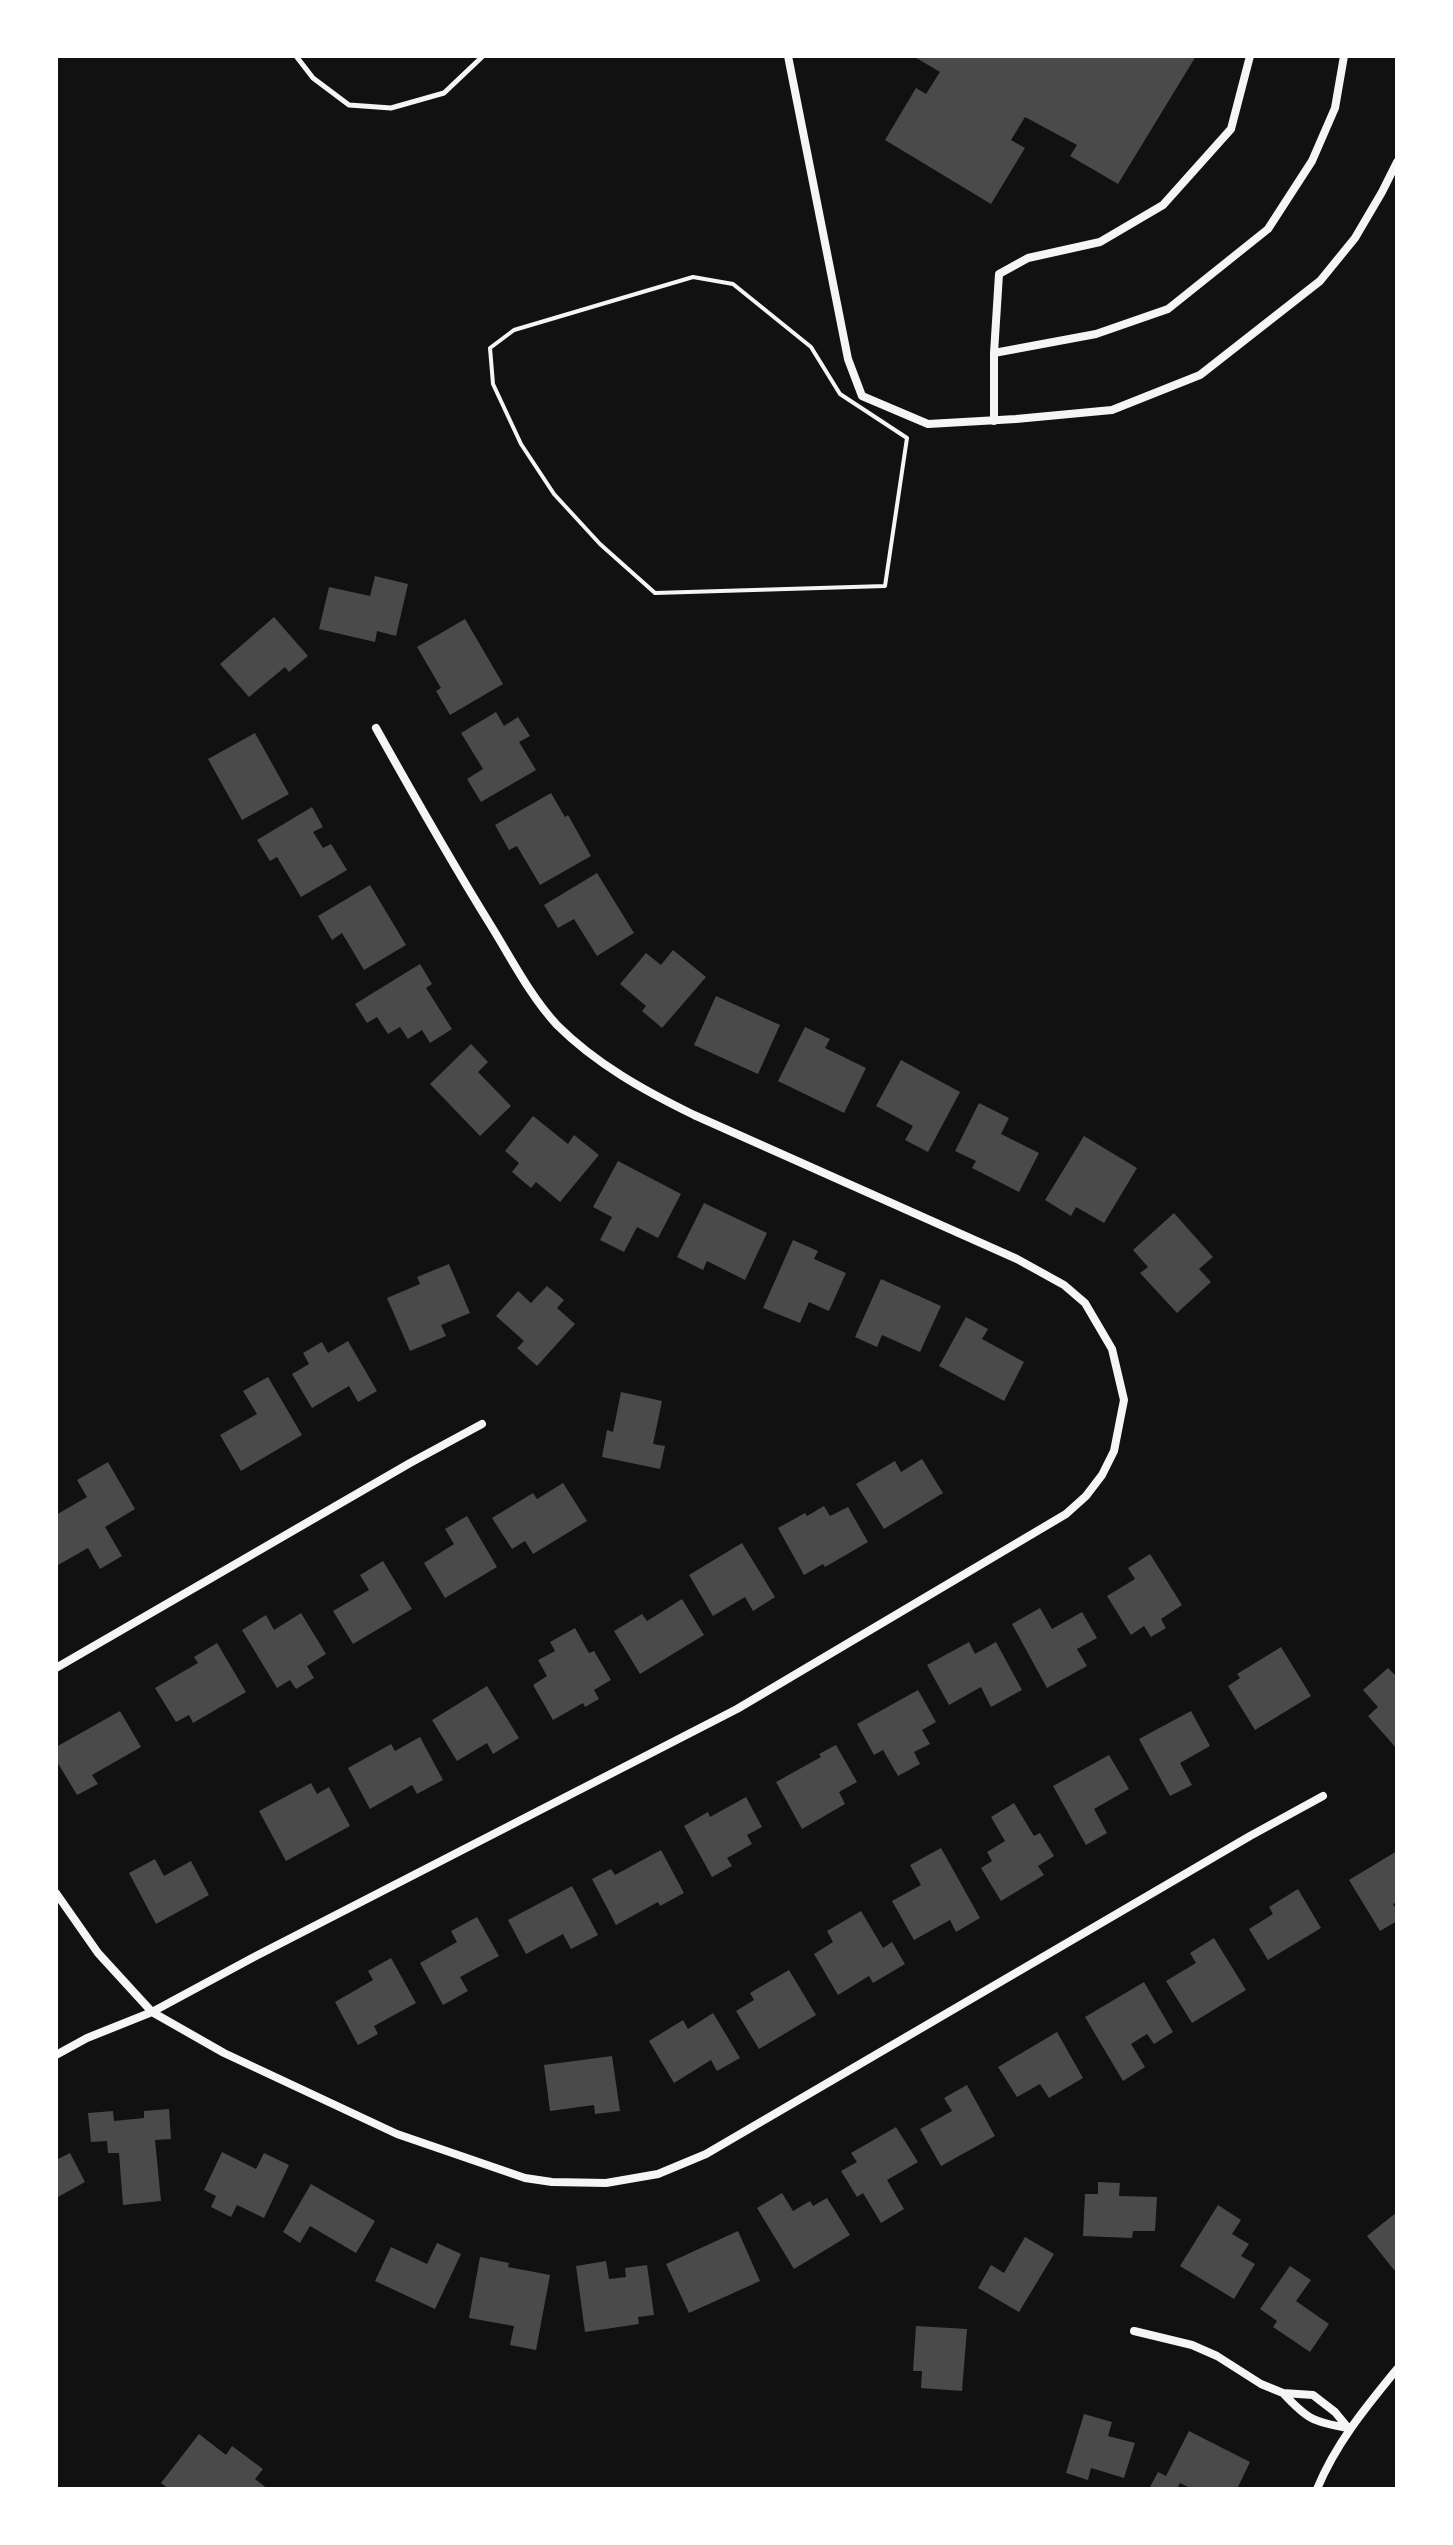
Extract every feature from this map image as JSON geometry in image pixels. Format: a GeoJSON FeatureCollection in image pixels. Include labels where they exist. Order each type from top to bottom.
{"type":"FeatureCollection","features":[{"type":"Feature","properties":{"kind":"street"},"geometry":{"type":"LineString","coordinates":[[788,56],[848,359],[862,396],[928,424],[1112,410],[1200,375],[1320,281],[1355,238],[1397,162]]}},
{"type":"Feature","properties":{"kind":"street"},"geometry":{"type":"LineString","coordinates":[[994,421],[999,274],[1028,258],[1100,242],[1163,205],[1231,129],[1250,56]]}},
{"type":"Feature","properties":{"kind":"street"},"geometry":{"type":"LineString","coordinates":[[994,353],[1096,334],[1168,309],[1268,229],[1312,161],[1335,108],[1344,56]]}},
{"type":"Feature","properties":{"kind":"street"},"geometry":{"type":"LineString","coordinates":[[56,2055],[87,2038],[152,2012],[737,1709],[1066,1514],[1086,1496],[1102,1475],[1114,1451],[1124,1400],[1112,1349],[1085,1303],[1064,1285],[1017,1259],[750,1141],[644,1090],[598,1060],[556,1024],[524,979],[439,841],[376,728]]}},
{"type":"Feature","properties":{"kind":"street"},"geometry":{"type":"LineString","coordinates":[[56,1668],[482,1424]]}},
{"type":"Feature","properties":{"kind":"street"},"geometry":{"type":"LineString","coordinates":[[56,1893],[98,1953],[152,2012],[224,2053],[397,2134],[525,2178],[606,2183],[658,2174],[706,2154],[1323,1796]]}},
{"type":"Feature","properties":{"kind":"street"},"geometry":{"type":"LineString","coordinates":[[1134,2331],[1192,2345],[1283,2393],[1313,2395],[1335,2412],[1349,2429]]}},
{"type":"Feature","properties":{"kind":"street"},"geometry":{"type":"LineString","coordinates":[[1317,2489],[1329,2459],[1349,2429],[1397,2369]]}},
{"type":"Feature","properties":{"kind":"street"},"geometry":{"type":"LineString","coordinates":[[1283,2393],[1302,2414],[1311,2419],[1349,2429]]}},
{"type":"Feature","properties":{"kind":"lane"},"geometry":{"type":"LineString","coordinates":[[296,56],[313,78],[349,105],[391,108],[444,93],[483,56]]}},
{"type":"Feature","properties":{"kind":"path"},"geometry":{"type":"LineString","coordinates":[[693,277],[733,284],[811,347],[840,394],[907,438],[885,586],[655,593],[600,544],[554,494],[521,444],[493,384],[490,348],[514,330],[693,277]]}},
{"type":"Feature","properties":{"kind":"building"},"geometry":{"type":"Polygon","coordinates":[[[913,56],[1196,56],[1118,184],[1070,156],[1077,145],[1025,117],[1011,140],[1025,148],[991,204],[885,140],[916,88],[926,94],[940,72],[913,56]]]}},
{"type":"Feature","properties":{"kind":"building"},"geometry":{"type":"Polygon","coordinates":[[[375,576],[408,584],[396,636],[377,631],[375,642],[319,629],[329,587],[370,596],[375,576]]]}},
{"type":"Feature","properties":{"kind":"building"},"geometry":{"type":"Polygon","coordinates":[[[274,617],[308,656],[289,672],[285,667],[249,697],[220,664],[274,617]]]}},
{"type":"Feature","properties":{"kind":"building"},"geometry":{"type":"Polygon","coordinates":[[[465,619],[503,684],[450,715],[436,691],[441,688],[417,647],[465,619]]]}},
{"type":"Feature","properties":{"kind":"building"},"geometry":{"type":"Polygon","coordinates":[[[496,712],[504,726],[518,717],[530,736],[519,742],[536,770],[481,802],[467,779],[483,769],[461,733],[496,712]]]}},
{"type":"Feature","properties":{"kind":"building"},"geometry":{"type":"Polygon","coordinates":[[[255,733],[289,794],[242,820],[208,759],[255,733]]]}},
{"type":"Feature","properties":{"kind":"building"},"geometry":{"type":"Polygon","coordinates":[[[551,793],[565,817],[568,815],[591,856],[540,885],[517,846],[509,850],[495,825],[551,793]]]}},
{"type":"Feature","properties":{"kind":"building"},"geometry":{"type":"Polygon","coordinates":[[[312,807],[323,827],[313,832],[323,848],[331,844],[347,870],[301,897],[277,857],[270,861],[257,840],[312,807]]]}},
{"type":"Feature","properties":{"kind":"building"},"geometry":{"type":"Polygon","coordinates":[[[597,873],[634,933],[597,956],[574,919],[558,928],[544,905],[597,873]]]}},
{"type":"Feature","properties":{"kind":"building"},"geometry":{"type":"Polygon","coordinates":[[[370,885],[406,945],[364,970],[342,933],[332,940],[318,916],[370,885]]]}},
{"type":"Feature","properties":{"kind":"building"},"geometry":{"type":"Polygon","coordinates":[[[673,950],[706,977],[662,1028],[642,1011],[646,1006],[620,984],[646,953],[661,965],[673,950]]]}},
{"type":"Feature","properties":{"kind":"building"},"geometry":{"type":"Polygon","coordinates":[[[420,964],[432,984],[426,988],[452,1029],[430,1043],[422,1030],[408,1039],[400,1027],[388,1034],[377,1017],[367,1023],[355,1004],[420,964]]]}},
{"type":"Feature","properties":{"kind":"building"},"geometry":{"type":"Polygon","coordinates":[[[716,996],[780,1025],[758,1074],[694,1045],[716,996]]]}},
{"type":"Feature","properties":{"kind":"building"},"geometry":{"type":"Polygon","coordinates":[[[805,1027],[830,1039],[825,1048],[866,1068],[844,1113],[778,1081],[805,1027]]]}},
{"type":"Feature","properties":{"kind":"building"},"geometry":{"type":"Polygon","coordinates":[[[471,1044],[488,1062],[478,1072],[511,1106],[480,1136],[430,1084],[471,1044]]]}},
{"type":"Feature","properties":{"kind":"building"},"geometry":{"type":"Polygon","coordinates":[[[901,1060],[960,1092],[928,1152],[905,1140],[913,1126],[876,1106],[901,1060]]]}},
{"type":"Feature","properties":{"kind":"building"},"geometry":{"type":"Polygon","coordinates":[[[979,1103],[1009,1118],[1001,1134],[1039,1153],[1019,1192],[972,1168],[976,1161],[955,1151],[979,1103]]]}},
{"type":"Feature","properties":{"kind":"building"},"geometry":{"type":"Polygon","coordinates":[[[533,1116],[568,1144],[574,1135],[599,1155],[560,1202],[536,1182],[531,1188],[512,1172],[519,1163],[505,1151],[533,1116]]]}},
{"type":"Feature","properties":{"kind":"building"},"geometry":{"type":"Polygon","coordinates":[[[1084,1136],[1137,1168],[1104,1223],[1076,1207],[1071,1216],[1045,1200],[1084,1136]]]}},
{"type":"Feature","properties":{"kind":"building"},"geometry":{"type":"Polygon","coordinates":[[[618,1161],[681,1194],[658,1238],[637,1227],[624,1252],[600,1240],[612,1217],[593,1207],[618,1161]]]}},
{"type":"Feature","properties":{"kind":"building"},"geometry":{"type":"Polygon","coordinates":[[[704,1203],[767,1233],[745,1280],[707,1261],[703,1270],[677,1257],[704,1203]]]}},
{"type":"Feature","properties":{"kind":"building"},"geometry":{"type":"Polygon","coordinates":[[[1174,1213],[1213,1257],[1199,1269],[1211,1282],[1177,1313],[1140,1273],[1148,1267],[1133,1250],[1174,1213]]]}},
{"type":"Feature","properties":{"kind":"building"},"geometry":{"type":"Polygon","coordinates":[[[793,1240],[818,1251],[814,1259],[846,1273],[829,1311],[809,1302],[800,1323],[763,1308],[793,1240]]]}},
{"type":"Feature","properties":{"kind":"building"},"geometry":{"type":"Polygon","coordinates":[[[449,1264],[470,1313],[441,1325],[446,1336],[410,1351],[387,1298],[420,1284],[417,1277],[449,1264]]]}},
{"type":"Feature","properties":{"kind":"building"},"geometry":{"type":"Polygon","coordinates":[[[881,1279],[941,1306],[920,1352],[882,1335],[877,1347],[855,1337],[881,1279]]]}},
{"type":"Feature","properties":{"kind":"building"},"geometry":{"type":"Polygon","coordinates":[[[547,1286],[564,1300],[557,1308],[575,1324],[537,1366],[517,1348],[524,1341],[496,1316],[518,1291],[531,1303],[547,1286]]]}},
{"type":"Feature","properties":{"kind":"building"},"geometry":{"type":"Polygon","coordinates":[[[966,1317],[988,1329],[982,1339],[1024,1362],[1004,1401],[939,1366],[966,1317]]]}},
{"type":"Feature","properties":{"kind":"building"},"geometry":{"type":"Polygon","coordinates":[[[348,1341],[377,1391],[358,1402],[349,1386],[312,1408],[292,1374],[309,1364],[303,1353],[322,1342],[328,1353],[348,1341]]]}},
{"type":"Feature","properties":{"kind":"building"},"geometry":{"type":"Polygon","coordinates":[[[268,1377],[302,1435],[241,1471],[220,1435],[257,1414],[243,1391],[268,1377]]]}},
{"type":"Feature","properties":{"kind":"building"},"geometry":{"type":"Polygon","coordinates":[[[621,1392],[662,1401],[653,1444],[665,1446],[660,1469],[602,1457],[607,1430],[613,1432],[621,1392]]]}},
{"type":"Feature","properties":{"kind":"building"},"geometry":{"type":"Polygon","coordinates":[[[922,1459],[943,1493],[884,1529],[856,1484],[895,1461],[901,1472],[922,1459]]]}},
{"type":"Feature","properties":{"kind":"building"},"geometry":{"type":"Polygon","coordinates":[[[108,1462],[135,1509],[105,1527],[122,1556],[100,1569],[88,1548],[58,1565],[56,1515],[87,1497],[77,1480],[108,1462]]]}},
{"type":"Feature","properties":{"kind":"building"},"geometry":{"type":"Polygon","coordinates":[[[563,1483],[587,1521],[533,1554],[525,1541],[512,1549],[492,1518],[533,1493],[537,1499],[563,1483]]]}},
{"type":"Feature","properties":{"kind":"building"},"geometry":{"type":"Polygon","coordinates":[[[824,1506],[830,1516],[848,1507],[868,1542],[825,1567],[823,1564],[804,1575],[778,1528],[824,1506]]]}},
{"type":"Feature","properties":{"kind":"building"},"geometry":{"type":"Polygon","coordinates":[[[467,1516],[497,1567],[445,1598],[424,1563],[454,1544],[445,1529],[467,1516]]]}},
{"type":"Feature","properties":{"kind":"building"},"geometry":{"type":"Polygon","coordinates":[[[742,1543],[775,1597],[753,1611],[745,1597],[713,1616],[689,1575],[742,1543]]]}},
{"type":"Feature","properties":{"kind":"building"},"geometry":{"type":"Polygon","coordinates":[[[1150,1554],[1182,1605],[1161,1619],[1166,1628],[1151,1637],[1144,1626],[1131,1635],[1107,1596],[1135,1579],[1128,1568],[1150,1554]]]}},
{"type":"Feature","properties":{"kind":"building"},"geometry":{"type":"Polygon","coordinates":[[[383,1561],[412,1609],[353,1644],[333,1611],[369,1590],[360,1575],[383,1561]]]}},
{"type":"Feature","properties":{"kind":"building"},"geometry":{"type":"Polygon","coordinates":[[[682,1599],[704,1635],[640,1674],[614,1631],[642,1614],[647,1621],[682,1599]]]}},
{"type":"Feature","properties":{"kind":"building"},"geometry":{"type":"Polygon","coordinates":[[[1040,1608],[1052,1629],[1082,1612],[1097,1638],[1077,1649],[1087,1666],[1047,1688],[1012,1624],[1040,1608]]]}},
{"type":"Feature","properties":{"kind":"building"},"geometry":{"type":"Polygon","coordinates":[[[301,1613],[326,1654],[307,1666],[314,1678],[296,1689],[290,1680],[277,1688],[242,1630],[266,1615],[274,1630],[301,1613]]]}},
{"type":"Feature","properties":{"kind":"building"},"geometry":{"type":"Polygon","coordinates":[[[575,1628],[589,1653],[594,1651],[611,1680],[594,1690],[599,1699],[585,1707],[583,1703],[553,1720],[533,1685],[547,1676],[538,1660],[555,1651],[550,1642],[575,1628]]]}},
{"type":"Feature","properties":{"kind":"building"},"geometry":{"type":"Polygon","coordinates":[[[969,1642],[975,1654],[996,1642],[1022,1690],[991,1707],[981,1687],[949,1705],[927,1665],[969,1642]]]}},
{"type":"Feature","properties":{"kind":"building"},"geometry":{"type":"Polygon","coordinates":[[[217,1643],[246,1692],[193,1723],[189,1715],[176,1722],[155,1688],[198,1663],[194,1657],[217,1643]]]}},
{"type":"Feature","properties":{"kind":"building"},"geometry":{"type":"Polygon","coordinates":[[[1281,1647],[1311,1696],[1255,1730],[1228,1686],[1240,1678],[1237,1674],[1281,1647]]]}},
{"type":"Feature","properties":{"kind":"building"},"geometry":{"type":"Polygon","coordinates":[[[1388,1668],[1397,1677],[1397,1749],[1368,1716],[1378,1707],[1363,1690],[1388,1668]]]}},
{"type":"Feature","properties":{"kind":"building"},"geometry":{"type":"Polygon","coordinates":[[[487,1686],[519,1738],[493,1754],[487,1743],[457,1761],[432,1720],[487,1686]]]}},
{"type":"Feature","properties":{"kind":"building"},"geometry":{"type":"Polygon","coordinates":[[[918,1690],[936,1722],[922,1730],[930,1744],[914,1752],[920,1764],[898,1776],[883,1750],[874,1755],[857,1724],[918,1690]]]}},
{"type":"Feature","properties":{"kind":"building"},"geometry":{"type":"Polygon","coordinates":[[[120,1711],[141,1747],[92,1775],[98,1784],[77,1795],[56,1760],[56,1747],[120,1711]]]}},
{"type":"Feature","properties":{"kind":"building"},"geometry":{"type":"Polygon","coordinates":[[[1191,1711],[1210,1746],[1180,1763],[1192,1785],[1170,1796],[1139,1739],[1191,1711]]]}},
{"type":"Feature","properties":{"kind":"building"},"geometry":{"type":"Polygon","coordinates":[[[420,1737],[443,1780],[417,1794],[412,1785],[370,1809],[348,1768],[391,1744],[395,1751],[420,1737]]]}},
{"type":"Feature","properties":{"kind":"building"},"geometry":{"type":"Polygon","coordinates":[[[836,1745],[857,1782],[839,1792],[845,1804],[802,1829],[776,1782],[836,1745]]]}},
{"type":"Feature","properties":{"kind":"building"},"geometry":{"type":"Polygon","coordinates":[[[1109,1755],[1129,1789],[1094,1809],[1107,1833],[1086,1845],[1053,1786],[1109,1755]]]}},
{"type":"Feature","properties":{"kind":"building"},"geometry":{"type":"Polygon","coordinates":[[[311,1783],[317,1794],[329,1787],[350,1826],[286,1861],[259,1811],[311,1783]]]}},
{"type":"Feature","properties":{"kind":"building"},"geometry":{"type":"Polygon","coordinates":[[[746,1797],[762,1827],[747,1835],[752,1844],[727,1858],[732,1866],[712,1877],[684,1826],[708,1812],[710,1817],[746,1797]]]}},
{"type":"Feature","properties":{"kind":"building"},"geometry":{"type":"Polygon","coordinates":[[[1014,1803],[1034,1836],[1040,1833],[1054,1856],[1038,1866],[1044,1875],[1001,1901],[981,1868],[992,1861],[987,1852],[1005,1841],[991,1817],[1014,1803]]]}},
{"type":"Feature","properties":{"kind":"building"},"geometry":{"type":"Polygon","coordinates":[[[941,1848],[980,1918],[956,1932],[950,1920],[914,1940],[892,1901],[921,1885],[910,1865],[941,1848]]]}},
{"type":"Feature","properties":{"kind":"building"},"geometry":{"type":"Polygon","coordinates":[[[661,1850],[684,1893],[660,1906],[658,1902],[616,1925],[592,1879],[611,1869],[615,1875],[661,1850]]]}},
{"type":"Feature","properties":{"kind":"building"},"geometry":{"type":"Polygon","coordinates":[[[1397,1851],[1397,1902],[1393,1904],[1397,1921],[1380,1931],[1349,1880],[1397,1851]]]}},
{"type":"Feature","properties":{"kind":"building"},"geometry":{"type":"Polygon","coordinates":[[[155,1859],[164,1876],[191,1861],[209,1895],[156,1924],[129,1873],[155,1859]]]}},
{"type":"Feature","properties":{"kind":"building"},"geometry":{"type":"Polygon","coordinates":[[[572,1886],[598,1935],[571,1949],[563,1934],[526,1954],[508,1920],[572,1886]]]}},
{"type":"Feature","properties":{"kind":"building"},"geometry":{"type":"Polygon","coordinates":[[[1298,1889],[1321,1928],[1268,1960],[1249,1929],[1273,1914],[1269,1907],[1298,1889]]]}},
{"type":"Feature","properties":{"kind":"building"},"geometry":{"type":"Polygon","coordinates":[[[861,1911],[883,1948],[892,1942],[905,1964],[873,1983],[869,1976],[838,1995],[814,1954],[833,1942],[827,1931],[861,1911]]]}},
{"type":"Feature","properties":{"kind":"building"},"geometry":{"type":"Polygon","coordinates":[[[477,1917],[499,1956],[460,1977],[468,1991],[443,2005],[420,1963],[457,1942],[451,1931],[477,1917]]]}},
{"type":"Feature","properties":{"kind":"building"},"geometry":{"type":"Polygon","coordinates":[[[1214,1938],[1246,1990],[1192,2023],[1166,1981],[1196,1963],[1190,1953],[1214,1938]]]}},
{"type":"Feature","properties":{"kind":"building"},"geometry":{"type":"Polygon","coordinates":[[[391,1958],[416,2003],[374,2026],[378,2034],[358,2045],[335,2002],[373,1980],[368,1971],[391,1958]]]}},
{"type":"Feature","properties":{"kind":"building"},"geometry":{"type":"Polygon","coordinates":[[[789,1970],[816,2015],[759,2049],[736,2011],[754,2000],[750,1993],[789,1970]]]}},
{"type":"Feature","properties":{"kind":"building"},"geometry":{"type":"Polygon","coordinates":[[[1144,1982],[1173,2032],[1154,2044],[1147,2034],[1131,2044],[1145,2067],[1123,2081],[1085,2017],[1144,1982]]]}},
{"type":"Feature","properties":{"kind":"building"},"geometry":{"type":"Polygon","coordinates":[[[713,2013],[740,2058],[717,2071],[711,2060],[674,2083],[649,2041],[683,2020],[688,2029],[713,2013]]]}},
{"type":"Feature","properties":{"kind":"building"},"geometry":{"type":"Polygon","coordinates":[[[1057,2032],[1083,2078],[1049,2098],[1040,2084],[1017,2097],[998,2067],[1057,2032]]]}},
{"type":"Feature","properties":{"kind":"building"},"geometry":{"type":"Polygon","coordinates":[[[612,2056],[620,2111],[595,2114],[594,2105],[550,2111],[544,2065],[612,2056]]]}},
{"type":"Feature","properties":{"kind":"building"},"geometry":{"type":"Polygon","coordinates":[[[967,2085],[995,2136],[941,2166],[920,2129],[952,2111],[944,2098],[967,2085]]]}},
{"type":"Feature","properties":{"kind":"building"},"geometry":{"type":"Polygon","coordinates":[[[169,2109],[171,2139],[155,2140],[161,2201],[123,2205],[119,2153],[108,2153],[107,2141],[91,2142],[88,2113],[113,2111],[114,2121],[144,2118],[144,2111],[169,2109]]]}},
{"type":"Feature","properties":{"kind":"building"},"geometry":{"type":"Polygon","coordinates":[[[896,2127],[918,2162],[887,2180],[904,2209],[881,2223],[863,2193],[857,2197],[841,2171],[857,2162],[851,2153],[896,2127]]]}},
{"type":"Feature","properties":{"kind":"building"},"geometry":{"type":"Polygon","coordinates":[[[222,2152],[256,2169],[264,2153],[289,2165],[264,2218],[237,2205],[231,2217],[211,2207],[216,2196],[204,2190],[222,2152]]]}},
{"type":"Feature","properties":{"kind":"building"},"geometry":{"type":"Polygon","coordinates":[[[70,2153],[85,2182],[56,2198],[56,2160],[70,2153]]]}},
{"type":"Feature","properties":{"kind":"building"},"geometry":{"type":"Polygon","coordinates":[[[1098,2182],[1120,2183],[1119,2196],[1157,2197],[1155,2231],[1133,2231],[1132,2238],[1083,2236],[1085,2194],[1098,2194],[1098,2182]]]}},
{"type":"Feature","properties":{"kind":"building"},"geometry":{"type":"Polygon","coordinates":[[[311,2184],[375,2221],[356,2253],[310,2226],[300,2243],[283,2232],[311,2184]]]}},
{"type":"Feature","properties":{"kind":"building"},"geometry":{"type":"Polygon","coordinates":[[[782,2193],[793,2211],[810,2201],[813,2206],[827,2198],[850,2235],[794,2269],[757,2208],[782,2193]]]}},
{"type":"Feature","properties":{"kind":"building"},"geometry":{"type":"Polygon","coordinates":[[[1218,2205],[1241,2220],[1232,2234],[1249,2244],[1241,2256],[1255,2264],[1234,2299],[1180,2266],[1218,2205]]]}},
{"type":"Feature","properties":{"kind":"building"},"geometry":{"type":"Polygon","coordinates":[[[1397,2212],[1397,2268],[1394,2270],[1367,2236],[1397,2212]]]}},
{"type":"Feature","properties":{"kind":"building"},"geometry":{"type":"Polygon","coordinates":[[[738,2231],[760,2281],[689,2313],[666,2264],[738,2231]]]}},
{"type":"Feature","properties":{"kind":"building"},"geometry":{"type":"Polygon","coordinates":[[[1025,2237],[1054,2254],[1019,2312],[978,2288],[991,2265],[1004,2273],[1025,2237]]]}},
{"type":"Feature","properties":{"kind":"building"},"geometry":{"type":"Polygon","coordinates":[[[437,2243],[461,2254],[435,2309],[375,2281],[391,2247],[427,2264],[437,2243]]]}},
{"type":"Feature","properties":{"kind":"building"},"geometry":{"type":"Polygon","coordinates":[[[480,2257],[509,2263],[508,2267],[550,2275],[536,2350],[510,2345],[514,2326],[469,2318],[480,2257]]]}},
{"type":"Feature","properties":{"kind":"building"},"geometry":{"type":"Polygon","coordinates":[[[606,2261],[609,2279],[626,2277],[625,2268],[647,2265],[654,2315],[638,2317],[639,2324],[585,2332],[576,2266],[606,2261]]]}},
{"type":"Feature","properties":{"kind":"building"},"geometry":{"type":"Polygon","coordinates":[[[1290,2266],[1311,2280],[1296,2301],[1329,2324],[1310,2352],[1273,2327],[1277,2321],[1260,2309],[1290,2266]]]}},
{"type":"Feature","properties":{"kind":"building"},"geometry":{"type":"Polygon","coordinates":[[[916,2326],[967,2329],[962,2391],[921,2388],[922,2371],[913,2371],[916,2326]]]}},
{"type":"Feature","properties":{"kind":"building"},"geometry":{"type":"Polygon","coordinates":[[[1084,2414],[1112,2422],[1108,2436],[1135,2443],[1124,2478],[1091,2468],[1088,2480],[1066,2473],[1084,2414]]]}},
{"type":"Feature","properties":{"kind":"building"},"geometry":{"type":"Polygon","coordinates":[[[1189,2431],[1250,2462],[1237,2489],[1192,2489],[1180,2483],[1177,2489],[1149,2489],[1158,2472],[1166,2476],[1189,2431]]]}},
{"type":"Feature","properties":{"kind":"building"},"geometry":{"type":"Polygon","coordinates":[[[199,2434],[226,2455],[232,2446],[263,2469],[255,2479],[268,2489],[169,2489],[161,2483],[199,2434]]]}}]}
